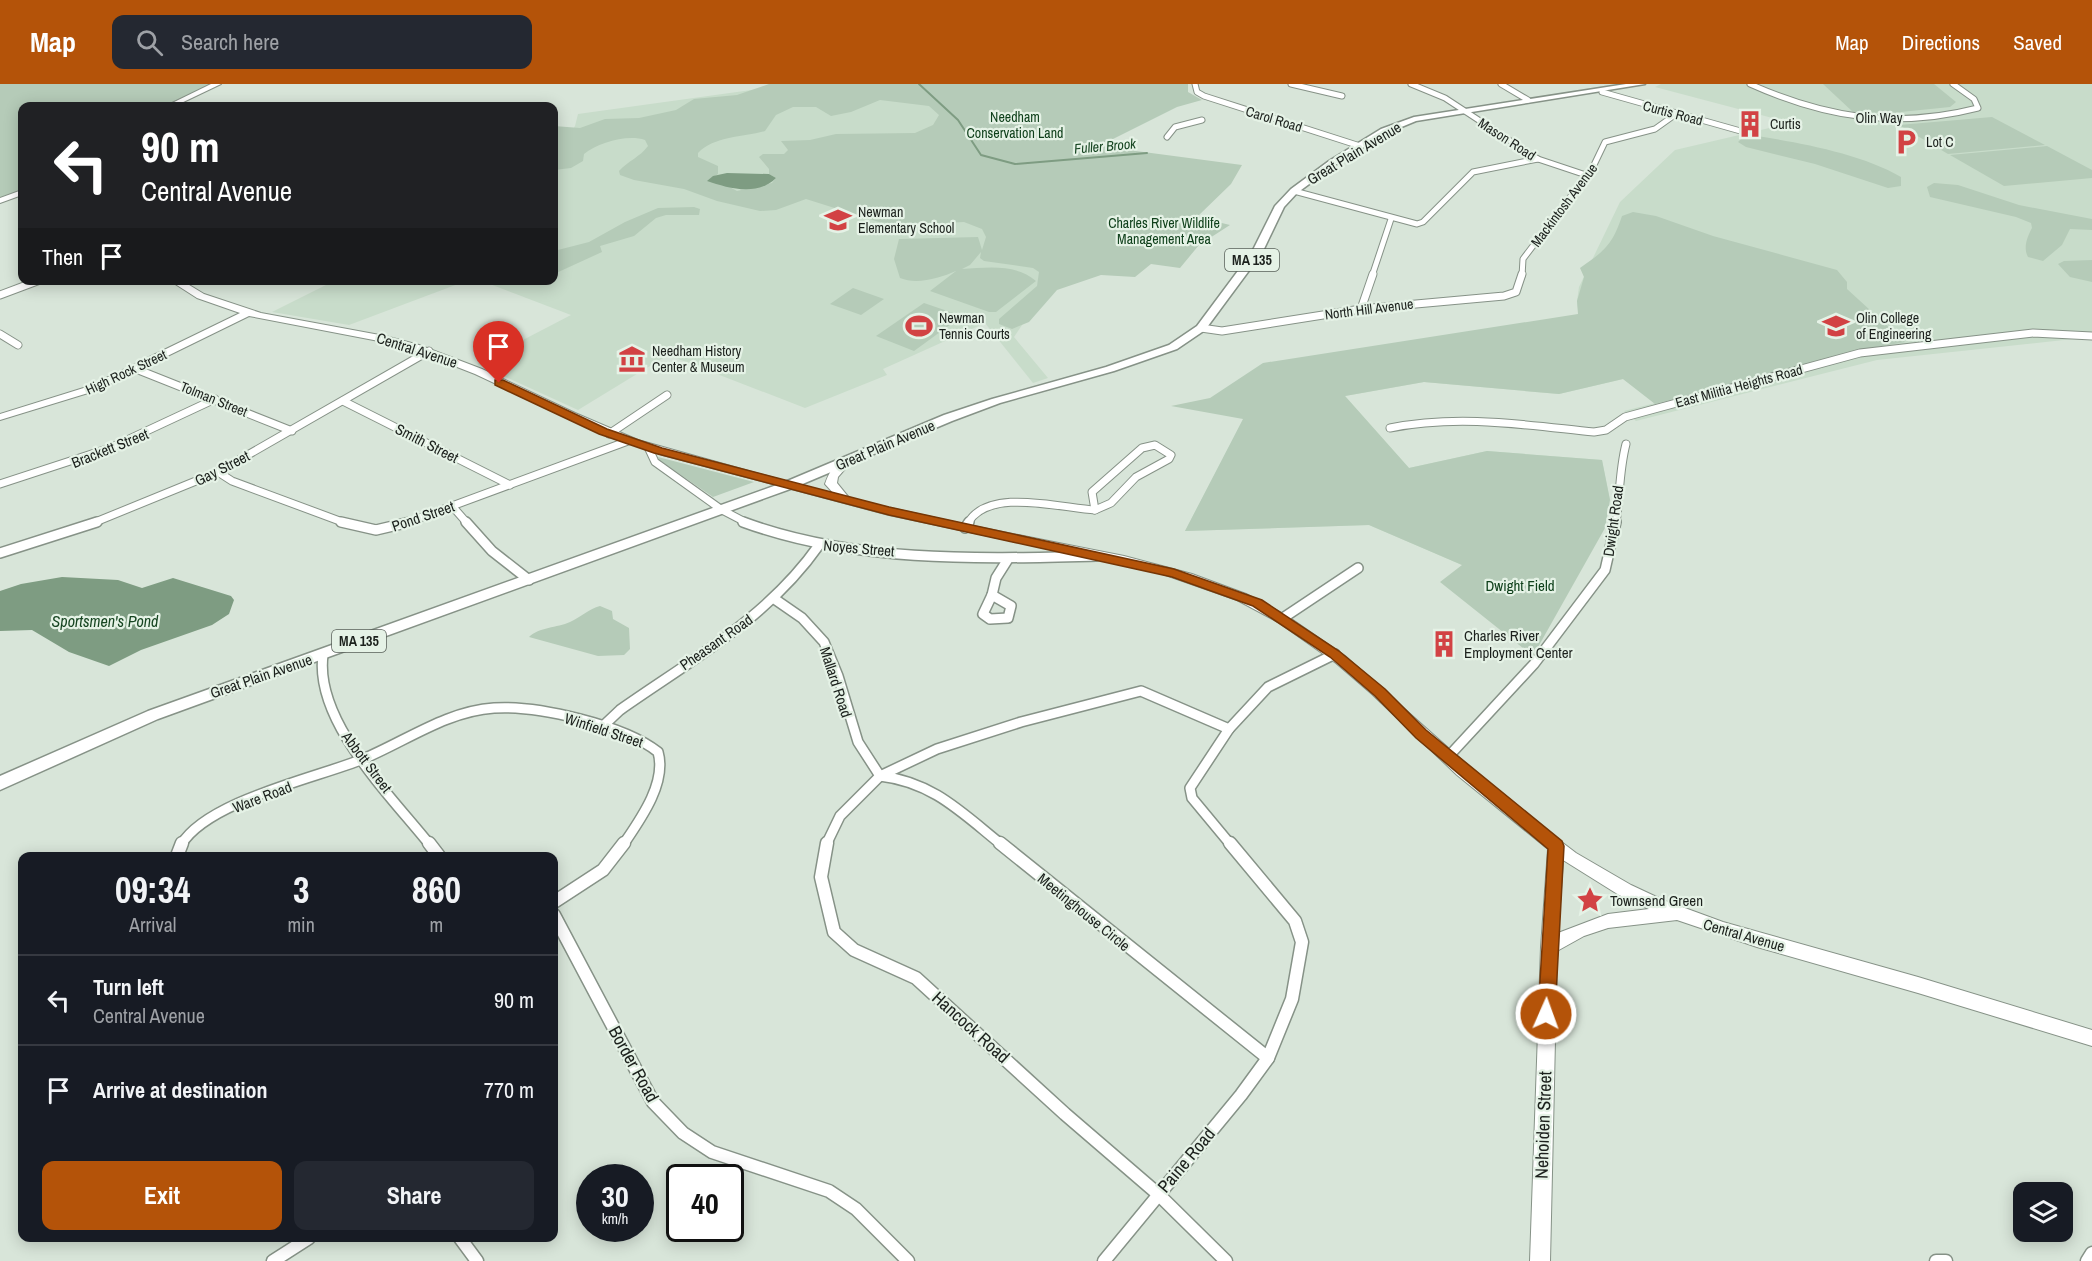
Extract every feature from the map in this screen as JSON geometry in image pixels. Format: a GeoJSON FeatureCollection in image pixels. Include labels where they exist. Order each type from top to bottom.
{"type":"FeatureCollection","features":[{"type":"Feature","properties":{"kind":"main road"},"geometry":{"type":"LineString","coordinates":[[179,102],[217,84]]}},
{"type":"Feature","properties":{"kind":"main road","name":"Great Plain Avenue"},"geometry":{"type":"LineString","coordinates":[[0,783],[137,722],[789,485],[996,401],[1144,358],[1173,347],[1201,328],[1257,253],[1280,206],[1294,191],[1325,168],[1397,124],[1528,100],[1602,92],[1633,85]]}},
{"type":"Feature","properties":{"kind":"main road"},"geometry":{"type":"LineString","coordinates":[[0,201],[18,194]]}},
{"type":"Feature","properties":{"kind":"main road","name":"Central Avenue"},"geometry":{"type":"LineString","coordinates":[[180,285],[248,313],[372,335],[429,351],[609,434],[648,447],[846,500],[965,528],[1101,556],[1212,585],[1257,603],[1335,654],[1448,757],[1556,846],[1613,884],[1678,915],[2092,1038]]}},
{"type":"Feature","properties":{"kind":"main road","name":"High Rock Street"},"geometry":{"type":"LineString","coordinates":[[0,417],[59,401],[136,369],[248,313]]}},
{"type":"Feature","properties":{"kind":"main road"},"geometry":{"type":"LineString","coordinates":[[845,462],[833,476],[831,484],[846,500]]}},
{"type":"Feature","properties":{"kind":"main road","name":"Nehoiden Street"},"geometry":{"type":"LineString","coordinates":[[1540,1261],[1549,947],[1556,846]]}},
{"type":"Feature","properties":{"kind":"main road"},"geometry":{"type":"LineString","coordinates":[[1549,947],[1572,933],[1614,919],[1678,915]]}},
{"type":"Feature","properties":{"kind":"street","name":"Carol Road"},"geometry":{"type":"LineString","coordinates":[[1195,84],[1197,92],[1204,96],[1360,146]]}},
{"type":"Feature","properties":{"kind":"street"},"geometry":{"type":"LineString","coordinates":[[1291,84],[1342,96]]}},
{"type":"Feature","properties":{"kind":"street","name":"Mason Road"},"geometry":{"type":"LineString","coordinates":[[1411,84],[1440,93],[1538,159],[1586,175]]}},
{"type":"Feature","properties":{"kind":"street"},"geometry":{"type":"LineString","coordinates":[[1501,84],[1528,100]]}},
{"type":"Feature","properties":{"kind":"street","name":"Olin Way"},"geometry":{"type":"LineString","coordinates":[[1750,84],[1812,110],[1870,120],[1963,112],[1978,108],[1974,99],[1953,84]]}},
{"type":"Feature","properties":{"kind":"street","name":"Curtis Road"},"geometry":{"type":"LineString","coordinates":[[1602,92],[1744,132]]}},
{"type":"Feature","properties":{"kind":"street","name":"Mackintosh Avenue"},"geometry":{"type":"LineString","coordinates":[[1522,273],[1523,259],[1598,159],[1605,142],[1655,129],[1676,114]]}},
{"type":"Feature","properties":{"kind":"street"},"geometry":{"type":"LineString","coordinates":[[1167,137],[1175,127],[1202,120]]}},
{"type":"Feature","properties":{"kind":"street"},"geometry":{"type":"LineString","coordinates":[[1294,191],[1409,224],[1423,222],[1473,172],[1538,159]]}},
{"type":"Feature","properties":{"kind":"street"},"geometry":{"type":"LineString","coordinates":[[1361,309],[1391,219]]}},
{"type":"Feature","properties":{"kind":"street","name":"North Hill Avenue"},"geometry":{"type":"LineString","coordinates":[[1201,328],[1222,331],[1361,309],[1511,294],[1521,286],[1522,273]]}},
{"type":"Feature","properties":{"kind":"street"},"geometry":{"type":"LineString","coordinates":[[0,295],[27,285]]}},
{"type":"Feature","properties":{"kind":"street","name":"East Militia Heights Road"},"geometry":{"type":"LineString","coordinates":[[1390,428],[1414,422],[1470,417],[1511,420],[1594,432],[1606,430],[1625,417],[1860,353],[2033,333],[2092,336]]}},
{"type":"Feature","properties":{"kind":"street"},"geometry":{"type":"LineString","coordinates":[[0,334],[18,345]]}},
{"type":"Feature","properties":{"kind":"street","name":"Gay Street"},"geometry":{"type":"LineString","coordinates":[[0,553],[94,523],[218,472],[429,351]]}},
{"type":"Feature","properties":{"kind":"street","name":"Tolman Street"},"geometry":{"type":"LineString","coordinates":[[136,369],[292,430]]}},
{"type":"Feature","properties":{"kind":"street"},"geometry":{"type":"LineString","coordinates":[[609,434],[667,395]]}},
{"type":"Feature","properties":{"kind":"street","name":"Brackett Street"},"geometry":{"type":"LineString","coordinates":[[0,484],[48,472],[128,442],[215,399]]}},
{"type":"Feature","properties":{"kind":"street","name":"Smith Street"},"geometry":{"type":"LineString","coordinates":[[343,401],[510,485]]}},
{"type":"Feature","properties":{"kind":"street","name":"Pond Street"},"geometry":{"type":"LineString","coordinates":[[218,472],[232,481],[352,526],[376,530],[392,528],[453,507],[628,441]]}},
{"type":"Feature","properties":{"kind":"street","name":"Dwight Road"},"geometry":{"type":"LineString","coordinates":[[1448,757],[1534,664],[1605,570],[1615,529],[1620,498],[1619,470],[1626,444]]}},
{"type":"Feature","properties":{"kind":"street"},"geometry":{"type":"LineString","coordinates":[[965,528],[975,512],[1010,502],[1071,510],[1095,510],[1110,506],[1142,473],[1169,460],[1171,455],[1155,445],[1138,449],[1092,492],[1095,510]]}},
{"type":"Feature","properties":{"kind":"street","name":"Noyes Street"},"geometry":{"type":"LineString","coordinates":[[648,447],[654,461],[738,520],[819,545],[973,559],[1101,556]]}},
{"type":"Feature","properties":{"kind":"street"},"geometry":{"type":"LineString","coordinates":[[453,507],[492,550],[529,580]]}},
{"type":"Feature","properties":{"kind":"street","name":"Pheasant Road"},"geometry":{"type":"LineString","coordinates":[[602,727],[620,710],[776,600],[805,568],[819,545]]}},
{"type":"Feature","properties":{"kind":"street"},"geometry":{"type":"LineString","coordinates":[[992,595],[996,578],[1008,559]]}},
{"type":"Feature","properties":{"kind":"street"},"geometry":{"type":"LineString","coordinates":[[1283,618],[1358,568]]}},
{"type":"Feature","properties":{"kind":"street","name":"Mallard Road"},"geometry":{"type":"LineString","coordinates":[[776,600],[805,620],[824,643],[832,661],[851,731],[864,758],[880,776]]}},
{"type":"Feature","properties":{"kind":"street"},"geometry":{"type":"LineString","coordinates":[[1268,1058],[1292,999],[1302,942],[1295,921],[1192,798],[1190,788],[1229,729],[1268,687],[1335,654]]}},
{"type":"Feature","properties":{"kind":"street","name":"Abbott Street"},"geometry":{"type":"LineString","coordinates":[[323,655],[321,677],[344,734],[436,852]]}},
{"type":"Feature","properties":{"kind":"street"},"geometry":{"type":"LineString","coordinates":[[880,776],[947,746],[1021,722],[1141,691],[1229,729]]}},
{"type":"Feature","properties":{"kind":"street","name":"Winfield Street"},"geometry":{"type":"LineString","coordinates":[[364,758],[463,715],[491,708],[532,709],[602,727],[647,743],[659,753],[662,765],[650,799],[611,862],[587,883],[558,900]]}},
{"type":"Feature","properties":{"kind":"street","name":"Ware Road"},"geometry":{"type":"LineString","coordinates":[[178,852],[180,843],[216,815],[364,758]]}},
{"type":"Feature","properties":{"kind":"street","name":"Meetinghouse Circle"},"geometry":{"type":"LineString","coordinates":[[880,776],[905,779],[937,793],[1268,1058]]}},
{"type":"Feature","properties":{"kind":"street","name":"Hancock Road"},"geometry":{"type":"LineString","coordinates":[[880,776],[840,816],[827,841],[821,877],[826,907],[834,932],[854,950],[923,984],[1065,1114],[1158,1194],[1226,1261]]}},
{"type":"Feature","properties":{"kind":"street","name":"Border Road"},"geometry":{"type":"LineString","coordinates":[[558,923],[652,1102],[683,1133],[712,1152],[830,1191],[856,1209],[908,1261]]}},
{"type":"Feature","properties":{"kind":"street","name":"Paine Road"},"geometry":{"type":"LineString","coordinates":[[1104,1261],[1241,1095],[1268,1058]]}},
{"type":"Feature","properties":{"kind":"street"},"geometry":{"type":"LineString","coordinates":[[273,1261],[303,1242]]}},
{"type":"Feature","properties":{"kind":"street"},"geometry":{"type":"LineString","coordinates":[[463,1242],[477,1261]]}},
{"type":"Feature","properties":{"kind":"street"},"geometry":{"type":"LineString","coordinates":[[2087,1261],[2092,1253]]}},
{"type":"Feature","properties":{"kind":"street"},"geometry":{"type":"LineString","coordinates":[[1936,1261],[1946,1261]]}},
{"type":"Feature","properties":{"kind":"shaded area","name":"Newman Elementary School"},"geometry":{"type":"Polygon","coordinates":[[[795,84],[919,84],[1067,174],[1030,313],[1014,337],[1048,378],[1033,383],[985,323],[883,369],[887,375],[805,408],[668,355],[578,410],[477,364],[571,315],[492,285],[558,285],[558,149],[575,126],[578,114],[795,84]]]}},
{"type":"Feature","properties":{"kind":"shaded area","name":"Olin College of Engineering"},"geometry":{"type":"Polygon","coordinates":[[[1661,84],[2092,84],[2092,340],[2073,339],[1877,360],[1636,421],[1624,411],[1655,403],[1623,379],[1559,394],[1424,382],[1345,396],[1409,468],[1487,451],[1602,460],[1610,500],[1462,565],[1369,525],[1185,531],[1256,396],[1582,344],[1577,301],[1579,287],[1620,202],[1675,150],[1791,123],[1655,87],[1661,84]]]}},
{"type":"Feature","properties":{"kind":"shaded area"},"geometry":{"type":"Polygon","coordinates":[[[326,285],[455,285],[349,325],[272,312],[326,285]]]}},
{"type":"Feature","properties":{"kind":"green space"},"geometry":{"type":"Polygon","coordinates":[[[0,84],[212,84],[173,102],[18,102],[18,191],[0,199],[0,84]]]}},
{"type":"Feature","properties":{"kind":"green space"},"geometry":{"type":"Polygon","coordinates":[[[769,84],[1188,84],[1188,92],[1202,100],[1177,107],[1105,143],[1124,145],[1136,151],[1242,165],[1231,184],[1197,217],[1230,225],[1199,245],[1180,268],[1151,264],[1135,277],[1101,275],[1057,290],[1029,322],[1012,329],[999,324],[999,319],[1037,286],[1039,272],[1033,268],[984,261],[980,258],[981,252],[970,265],[962,269],[1010,269],[1028,275],[1036,281],[996,312],[989,312],[930,291],[956,271],[921,281],[900,278],[894,259],[899,239],[978,237],[982,250],[986,237],[982,229],[964,222],[905,225],[879,222],[806,199],[776,210],[760,211],[717,201],[684,189],[634,180],[620,175],[619,171],[648,146],[645,140],[638,138],[605,143],[584,154],[583,161],[571,168],[558,170],[558,126],[580,128],[605,119],[639,118],[676,110],[694,99],[737,95],[769,84]],[[880,100],[851,112],[831,116],[816,107],[793,107],[776,115],[765,131],[712,143],[698,153],[698,157],[718,166],[718,174],[708,181],[726,185],[737,191],[772,183],[776,178],[769,174],[769,169],[759,157],[763,154],[784,154],[788,150],[781,141],[810,140],[836,134],[915,133],[933,125],[939,115],[929,106],[880,100]]]}},
{"type":"Feature","properties":{"kind":"green space"},"geometry":{"type":"Polygon","coordinates":[[[1823,84],[1934,84],[1956,102],[1950,107],[1891,113],[1853,112],[1823,84]]]}},
{"type":"Feature","properties":{"kind":"green space"},"geometry":{"type":"Polygon","coordinates":[[[1992,117],[2045,145],[1948,154],[1899,125],[1992,117]]]}},
{"type":"Feature","properties":{"kind":"green space"},"geometry":{"type":"Polygon","coordinates":[[[1757,136],[1812,146],[1868,162],[1901,177],[1901,186],[1888,188],[1815,164],[1746,147],[1738,142],[1743,137],[1757,136]]]}},
{"type":"Feature","properties":{"kind":"green space"},"geometry":{"type":"Polygon","coordinates":[[[2047,146],[2092,170],[2092,178],[2004,186],[1950,155],[2047,146]]]}},
{"type":"Feature","properties":{"kind":"green space"},"geometry":{"type":"Polygon","coordinates":[[[1934,183],[1958,185],[2019,205],[2092,219],[2092,230],[2070,229],[2062,245],[2043,261],[2028,257],[2026,246],[2032,228],[2031,223],[2016,217],[1930,197],[1927,187],[1934,183]]]}},
{"type":"Feature","properties":{"kind":"green space"},"geometry":{"type":"Polygon","coordinates":[[[694,207],[700,209],[699,215],[666,215],[656,218],[634,236],[600,246],[602,252],[558,272],[558,250],[589,242],[625,222],[658,208],[694,207]]]}},
{"type":"Feature","properties":{"kind":"green space","name":"Dwight Field"},"geometry":{"type":"Polygon","coordinates":[[[1633,212],[1656,216],[1713,236],[1837,270],[1847,282],[1847,289],[1905,342],[1860,350],[1655,404],[1623,379],[1559,394],[1424,382],[1345,396],[1409,468],[1487,451],[1602,460],[1610,500],[1605,528],[1533,656],[1440,582],[1462,565],[1369,525],[1185,531],[1243,419],[1171,406],[1210,398],[1263,363],[1578,314],[1577,301],[1584,277],[1580,268],[1611,241],[1622,216],[1633,212]]]}},
{"type":"Feature","properties":{"kind":"green space"},"geometry":{"type":"Polygon","coordinates":[[[2092,260],[2092,282],[2070,277],[2058,264],[2064,261],[2092,260]]]}},
{"type":"Feature","properties":{"kind":"green space"},"geometry":{"type":"Polygon","coordinates":[[[853,288],[884,299],[861,315],[830,304],[853,288]]]}},
{"type":"Feature","properties":{"kind":"green space","name":"Newman Tennis Courts"},"geometry":{"type":"Polygon","coordinates":[[[924,303],[962,316],[914,351],[876,336],[924,303]]]}},
{"type":"Feature","properties":{"kind":"green space"},"geometry":{"type":"Polygon","coordinates":[[[658,457],[754,482],[713,497],[659,460],[658,457]]]}},
{"type":"Feature","properties":{"kind":"green space"},"geometry":{"type":"Polygon","coordinates":[[[600,606],[612,611],[613,619],[629,628],[630,649],[624,655],[598,656],[529,637],[538,631],[570,622],[600,606]]]}},
{"type":"Feature","properties":{"kind":"water"},"geometry":{"type":"Polygon","coordinates":[[[727,173],[769,174],[776,178],[768,184],[751,189],[733,188],[707,181],[713,176],[727,173]]]}},
{"type":"Feature","properties":{"kind":"water","name":"Sportsmen's Pond"},"geometry":{"type":"Polygon","coordinates":[[[62,577],[118,580],[142,588],[173,578],[231,596],[234,600],[229,614],[212,625],[141,650],[109,666],[69,652],[32,630],[0,631],[0,591],[21,584],[62,577]]]}},
{"type":"Feature","properties":{"kind":"waterway","name":"Fuller Brook"},"geometry":{"type":"LineString","coordinates":[[919,84],[958,120],[981,155],[1015,164],[1147,153]]}},
{"type":"Feature","properties":{"kind":"place","name":"Curtis"},"geometry":{"type":"Point","coordinates":[1750,124]}},
{"type":"Feature","properties":{"kind":"place","name":"Lot C"},"geometry":{"type":"Point","coordinates":[1906,142]}},
{"type":"Feature","properties":{"kind":"place","name":"Newman Elementary School"},"geometry":{"type":"Point","coordinates":[838,220]}},
{"type":"Feature","properties":{"kind":"place","name":"Newman Tennis Courts"},"geometry":{"type":"Point","coordinates":[919,326]}},
{"type":"Feature","properties":{"kind":"place","name":"Olin College of Engineering"},"geometry":{"type":"Point","coordinates":[1836,326]}},
{"type":"Feature","properties":{"kind":"place","name":"Needham History Center & Museum"},"geometry":{"type":"Point","coordinates":[632,359]}},
{"type":"Feature","properties":{"kind":"place","name":"Charles River Employment Center"},"geometry":{"type":"Point","coordinates":[1444,644]}},
{"type":"Feature","properties":{"kind":"place","name":"Townsend Green"},"geometry":{"type":"Point","coordinates":[1590,900]}},
{"type":"Feature","properties":{"kind":"route"},"geometry":{"type":"LineString","coordinates":[[499,383],[603,431],[658,450],[889,511],[1174,573],[1257,603],[1283,618],[1335,654],[1380,692],[1421,734],[1556,846],[1546,1014]]}},
{"type":"Feature","properties":{"kind":"park label","name":"Needham Conservation Land"},"geometry":{"type":"Point","coordinates":[1015,125]}},
{"type":"Feature","properties":{"kind":"park label","name":"Charles River Wildlife Management Area"},"geometry":{"type":"Point","coordinates":[1164,232]}}]}
